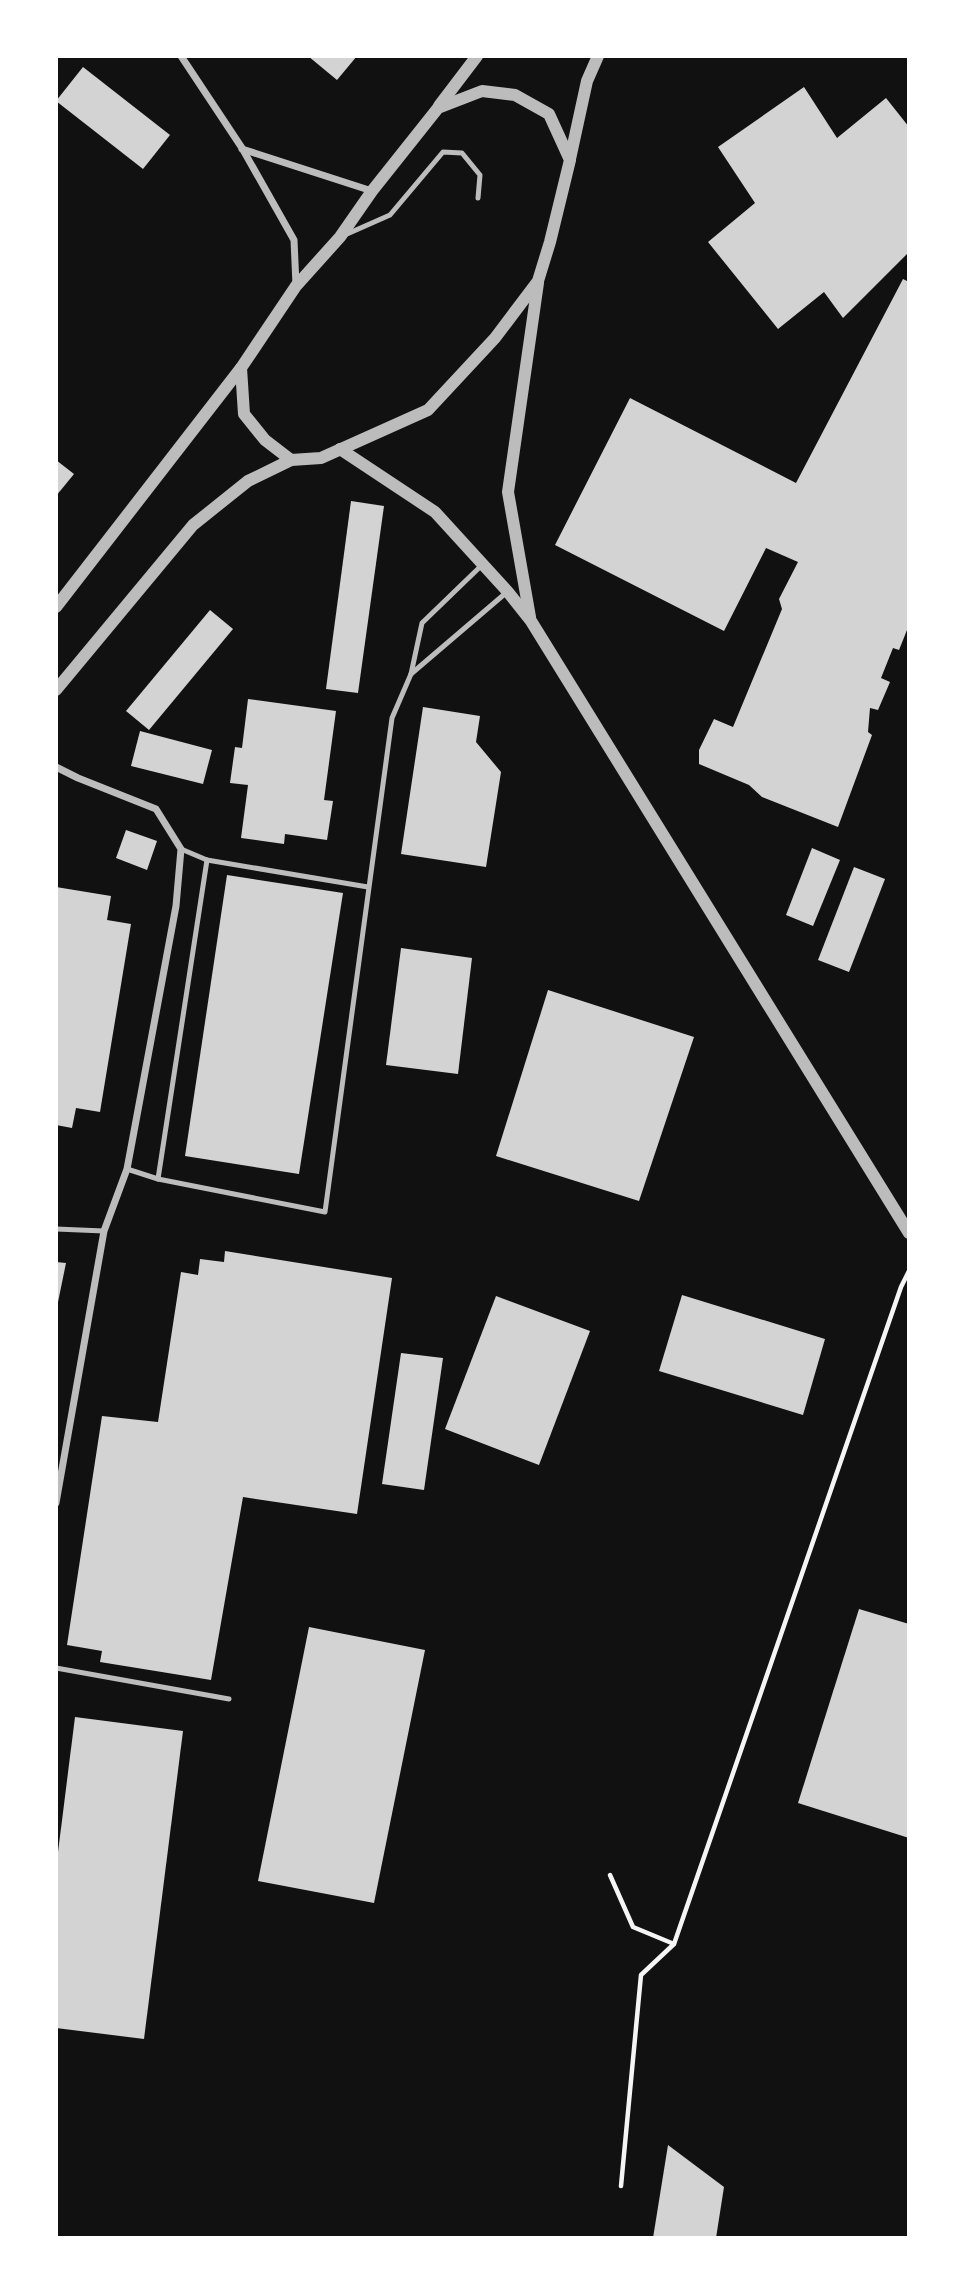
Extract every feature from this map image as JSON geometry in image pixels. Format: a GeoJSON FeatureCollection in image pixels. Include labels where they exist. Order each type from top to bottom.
{"type":"FeatureCollection","features":[{"type":"Feature","properties":{"kind":"street"},"geometry":{"type":"LineString","coordinates":[[181,56],[242,148],[294,240],[296,286]]}},
{"type":"Feature","properties":{"kind":"street"},"geometry":{"type":"LineString","coordinates":[[56,607],[241,368],[296,286],[340,237],[372,191],[477,56]]}},
{"type":"Feature","properties":{"kind":"street"},"geometry":{"type":"LineString","coordinates":[[531,621],[508,492],[538,281],[550,242],[587,81],[598,56]]}},
{"type":"Feature","properties":{"kind":"street"},"geometry":{"type":"LineString","coordinates":[[438,108],[482,91],[515,94],[549,114],[570,160]]}},
{"type":"Feature","properties":{"kind":"street"},"geometry":{"type":"LineString","coordinates":[[242,148],[372,191]]}},
{"type":"Feature","properties":{"kind":"street"},"geometry":{"type":"LineString","coordinates":[[56,690],[193,525],[248,481],[291,460],[321,457],[428,410],[495,338],[538,281]]}},
{"type":"Feature","properties":{"kind":"street"},"geometry":{"type":"LineString","coordinates":[[241,368],[244,414],[265,440],[291,460]]}},
{"type":"Feature","properties":{"kind":"street"},"geometry":{"type":"LineString","coordinates":[[340,449],[435,512],[531,621],[909,1233]]}},
{"type":"Feature","properties":{"kind":"street"},"geometry":{"type":"LineString","coordinates":[[56,767],[156,809],[181,849],[176,905],[127,1169],[104,1231],[56,1503]]}},
{"type":"Feature","properties":{"kind":"lane"},"geometry":{"type":"LineString","coordinates":[[340,237],[390,215],[443,152],[462,153],[480,175],[478,198]]}},
{"type":"Feature","properties":{"kind":"lane"},"geometry":{"type":"LineString","coordinates":[[127,1169],[158,1179],[325,1212],[392,718],[411,674],[422,624],[483,565]]}},
{"type":"Feature","properties":{"kind":"lane"},"geometry":{"type":"LineString","coordinates":[[411,674],[508,592]]}},
{"type":"Feature","properties":{"kind":"lane"},"geometry":{"type":"LineString","coordinates":[[181,849],[207,860],[368,887]]}},
{"type":"Feature","properties":{"kind":"lane"},"geometry":{"type":"LineString","coordinates":[[158,1179],[207,860]]}},
{"type":"Feature","properties":{"kind":"lane"},"geometry":{"type":"LineString","coordinates":[[56,1229],[104,1231]]}},
{"type":"Feature","properties":{"kind":"lane"},"geometry":{"type":"LineString","coordinates":[[56,1668],[229,1699]]}},
{"type":"Feature","properties":{"kind":"path"},"geometry":{"type":"LineString","coordinates":[[621,2186],[641,1975],[674,1944],[901,1287],[909,1271]]}},
{"type":"Feature","properties":{"kind":"path"},"geometry":{"type":"LineString","coordinates":[[610,1875],[633,1927],[674,1944]]}},
{"type":"Feature","properties":{"kind":"building"},"geometry":{"type":"Polygon","coordinates":[[[308,56],[357,56],[337,80],[308,56]]]}},
{"type":"Feature","properties":{"kind":"building"},"geometry":{"type":"Polygon","coordinates":[[[83,67],[170,135],[143,169],[56,101],[83,67]]]}},
{"type":"Feature","properties":{"kind":"building"},"geometry":{"type":"Polygon","coordinates":[[[804,87],[837,138],[886,98],[909,127],[909,252],[843,318],[824,292],[778,329],[708,242],[755,203],[718,147],[804,87]]]}},
{"type":"Feature","properties":{"kind":"building"},"geometry":{"type":"Polygon","coordinates":[[[903,279],[909,282],[909,625],[899,650],[893,648],[881,678],[890,682],[878,710],[870,708],[868,732],[872,735],[838,827],[762,797],[749,785],[699,764],[699,750],[714,719],[733,727],[782,609],[779,599],[798,562],[766,548],[724,631],[555,545],[630,398],[796,483],[903,279]]]}},
{"type":"Feature","properties":{"kind":"building"},"geometry":{"type":"Polygon","coordinates":[[[56,460],[74,474],[56,496],[56,460]]]}},
{"type":"Feature","properties":{"kind":"building"},"geometry":{"type":"Polygon","coordinates":[[[351,501],[384,506],[358,693],[326,689],[351,501]]]}},
{"type":"Feature","properties":{"kind":"building"},"geometry":{"type":"Polygon","coordinates":[[[210,610],[233,629],[149,730],[126,711],[210,610]]]}},
{"type":"Feature","properties":{"kind":"building"},"geometry":{"type":"Polygon","coordinates":[[[248,699],[336,711],[324,800],[333,801],[327,840],[285,834],[284,844],[241,838],[248,785],[230,783],[235,747],[242,748],[248,699]]]}},
{"type":"Feature","properties":{"kind":"building"},"geometry":{"type":"Polygon","coordinates":[[[423,707],[480,716],[476,742],[501,772],[486,867],[401,854],[423,707]]]}},
{"type":"Feature","properties":{"kind":"building"},"geometry":{"type":"Polygon","coordinates":[[[140,731],[212,750],[203,784],[131,766],[140,731]]]}},
{"type":"Feature","properties":{"kind":"building"},"geometry":{"type":"Polygon","coordinates":[[[126,830],[157,841],[147,870],[116,858],[126,830]]]}},
{"type":"Feature","properties":{"kind":"building"},"geometry":{"type":"Polygon","coordinates":[[[812,848],[840,860],[813,926],[786,915],[812,848]]]}},
{"type":"Feature","properties":{"kind":"building"},"geometry":{"type":"Polygon","coordinates":[[[854,867],[885,879],[849,972],[818,960],[854,867]]]}},
{"type":"Feature","properties":{"kind":"building"},"geometry":{"type":"Polygon","coordinates":[[[227,875],[343,893],[299,1174],[185,1156],[227,875]]]}},
{"type":"Feature","properties":{"kind":"building"},"geometry":{"type":"Polygon","coordinates":[[[56,887],[111,896],[107,920],[131,924],[100,1112],[76,1108],[72,1128],[56,1125],[56,887]]]}},
{"type":"Feature","properties":{"kind":"building"},"geometry":{"type":"Polygon","coordinates":[[[401,948],[472,958],[458,1074],[386,1065],[401,948]]]}},
{"type":"Feature","properties":{"kind":"building"},"geometry":{"type":"Polygon","coordinates":[[[548,990],[694,1037],[639,1201],[496,1156],[548,990]]]}},
{"type":"Feature","properties":{"kind":"building"},"geometry":{"type":"Polygon","coordinates":[[[225,1251],[392,1278],[357,1514],[243,1497],[211,1680],[100,1662],[102,1651],[67,1645],[102,1416],[158,1422],[181,1272],[198,1275],[200,1259],[224,1262],[225,1251]]]}},
{"type":"Feature","properties":{"kind":"building"},"geometry":{"type":"Polygon","coordinates":[[[56,1262],[66,1263],[57,1307],[56,1307],[56,1262]]]}},
{"type":"Feature","properties":{"kind":"building"},"geometry":{"type":"Polygon","coordinates":[[[682,1295],[825,1339],[803,1415],[659,1371],[682,1295]]]}},
{"type":"Feature","properties":{"kind":"building"},"geometry":{"type":"Polygon","coordinates":[[[496,1296],[590,1331],[539,1465],[445,1429],[496,1296]]]}},
{"type":"Feature","properties":{"kind":"building"},"geometry":{"type":"Polygon","coordinates":[[[401,1353],[443,1358],[424,1490],[382,1484],[401,1353]]]}},
{"type":"Feature","properties":{"kind":"building"},"geometry":{"type":"Polygon","coordinates":[[[859,1609],[909,1624],[909,1838],[798,1803],[859,1609]]]}},
{"type":"Feature","properties":{"kind":"building"},"geometry":{"type":"Polygon","coordinates":[[[309,1627],[425,1650],[374,1903],[258,1881],[309,1627]]]}},
{"type":"Feature","properties":{"kind":"building"},"geometry":{"type":"Polygon","coordinates":[[[75,1717],[183,1731],[144,2039],[56,2028],[56,1868],[75,1717]]]}},
{"type":"Feature","properties":{"kind":"building"},"geometry":{"type":"Polygon","coordinates":[[[668,2145],[724,2187],[716,2238],[653,2238],[668,2145]]]}}]}
